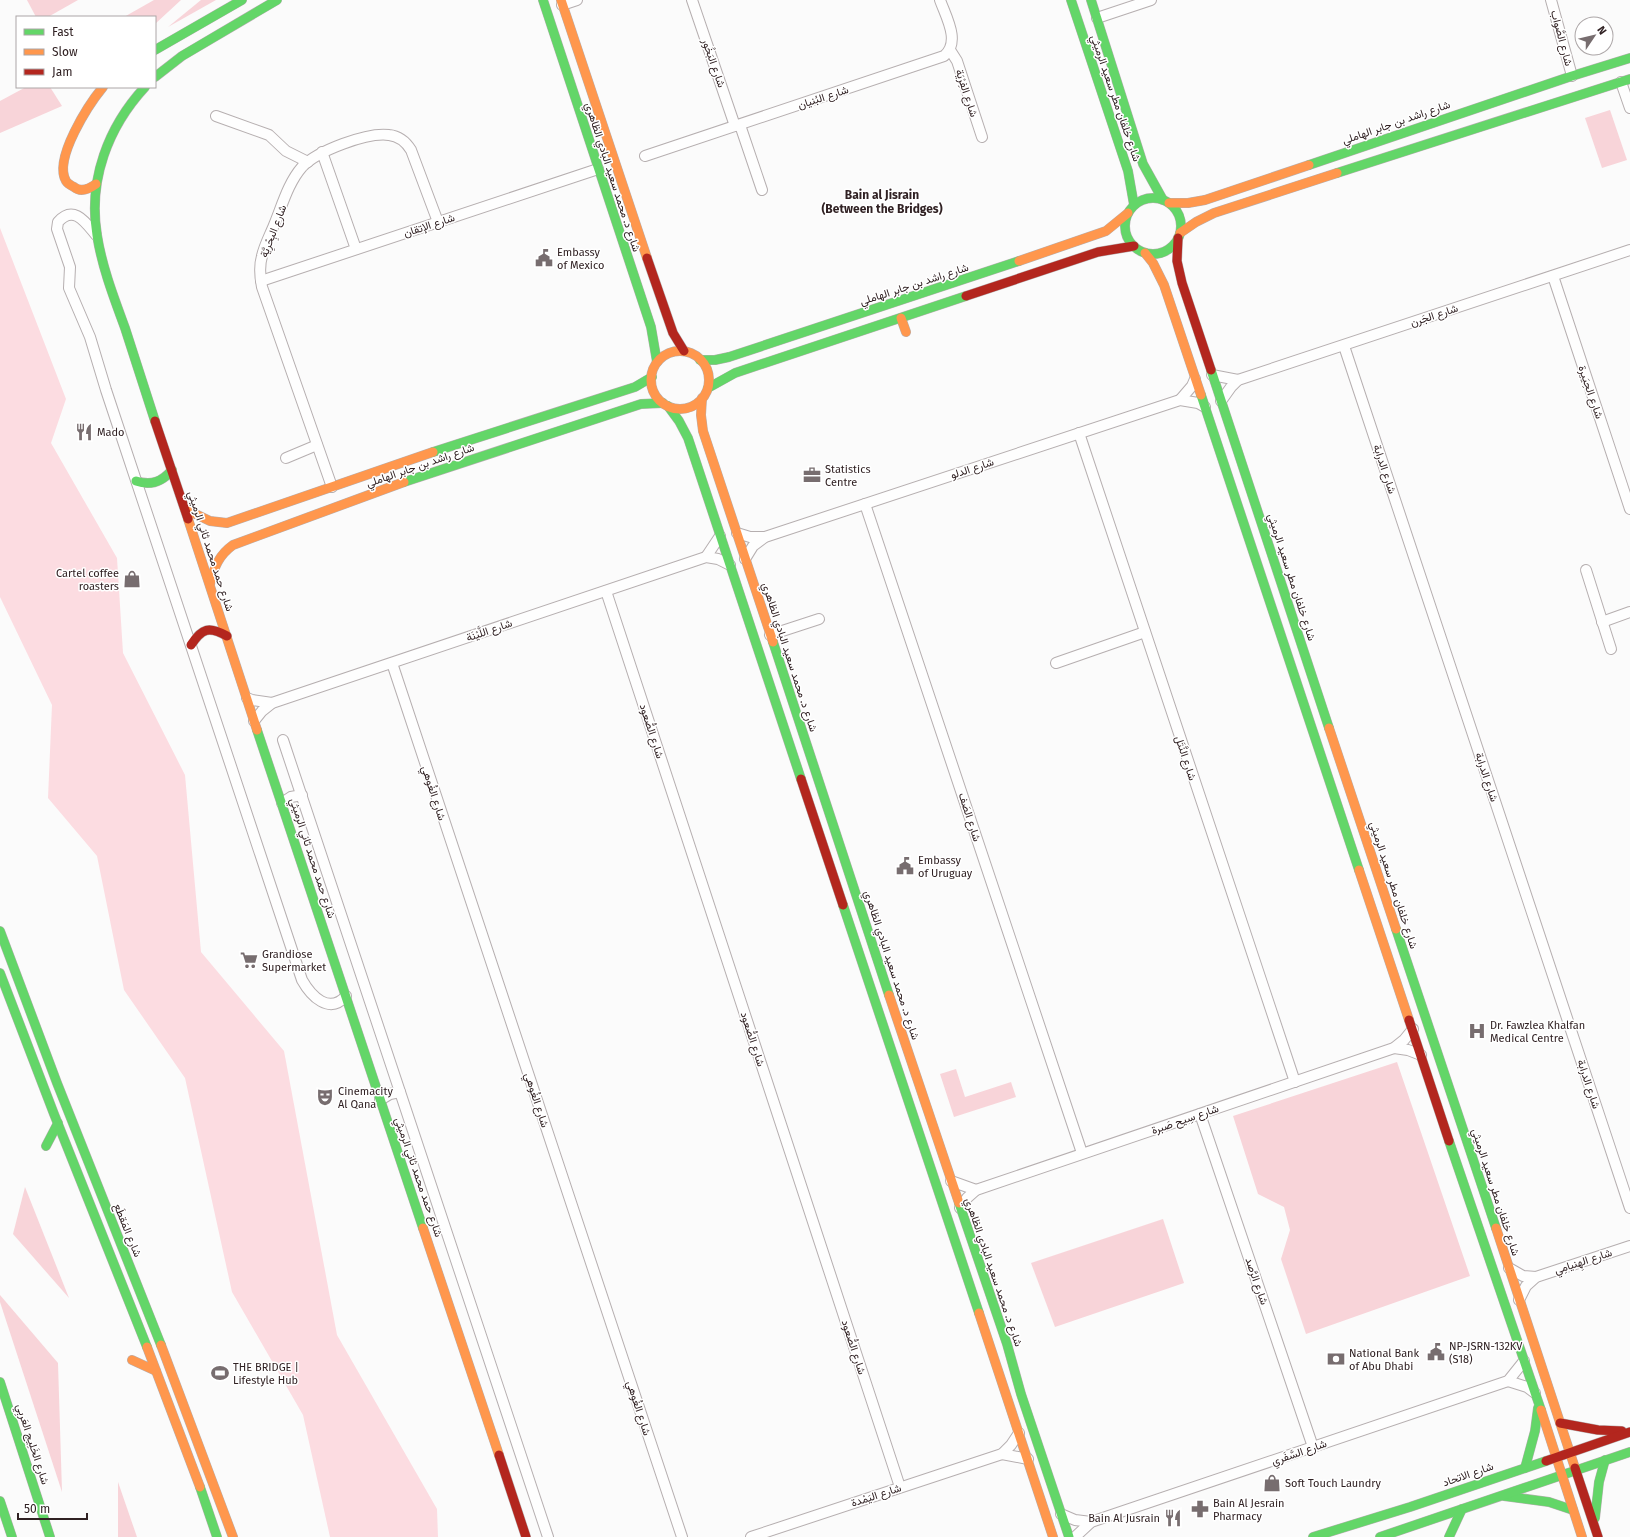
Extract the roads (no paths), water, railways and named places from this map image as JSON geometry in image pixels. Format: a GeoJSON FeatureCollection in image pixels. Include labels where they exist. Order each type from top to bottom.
{"type":"FeatureCollection","features":[{"type":"Feature","properties":{"kind":"main road"},"geometry":{"type":"LineString","coordinates":[[156,49],[242,0]]}},
{"type":"Feature","properties":{"kind":"main road"},"geometry":{"type":"LineString","coordinates":[[156,76],[182,56],[277,0]]}},
{"type":"Feature","properties":{"kind":"main road","name":"شارع د. محمد سعيد البادي الظاهري"},"geometry":{"type":"LineString","coordinates":[[542,0],[651,327],[657,362]]}},
{"type":"Feature","properties":{"kind":"main road","name":"شارع خلفان مطر سعيد الرميثي"},"geometry":{"type":"LineString","coordinates":[[1071,0],[1128,171],[1132,188],[1131,209]]}},
{"type":"Feature","properties":{"kind":"main road","name":"شارع خلفان مطر سعيد الرميثي"},"geometry":{"type":"LineString","coordinates":[[1091,0],[1143,164],[1166,202]]}},
{"type":"Feature","properties":{"kind":"main road","name":"شارع د. محمد سعيد البادي الظاهري"},"geometry":{"type":"LineString","coordinates":[[562,2],[665,313],[673,333],[684,351]]}},
{"type":"Feature","properties":{"kind":"main road","name":"شارع راشد بن جابر الهاملي"},"geometry":{"type":"LineString","coordinates":[[1166,202],[1188,203],[1205,200],[1572,76],[1630,58]]}},
{"type":"Feature","properties":{"kind":"main road"},"geometry":{"type":"LineString","coordinates":[[1145,253],[1161,253],[1168,249],[1179,235],[1196,222],[1214,213],[1626,80],[1630,76]]}},
{"type":"Feature","properties":{"kind":"main road"},"geometry":{"type":"LineString","coordinates":[[96,184],[86,190],[75,189],[66,181],[64,174],[70,144],[75,131],[88,106],[102,88]]}},
{"type":"Feature","properties":{"kind":"main road","name":"شارع حمد محمد ثاني الرميثي"},"geometry":{"type":"LineString","coordinates":[[144,88],[125,110],[114,128],[96,184],[95,224],[106,269],[254,721],[526,1537]]}},
{"type":"Feature","properties":{"kind":"main road"},"geometry":{"type":"LineString","coordinates":[[1179,235],[1181,224],[1175,209],[1166,202],[1156,198],[1148,198],[1140,201],[1131,209],[1125,221],[1125,230],[1128,239],[1134,246],[1145,253],[1156,268],[1164,285],[1480,1233],[1537,1397],[1582,1537]]}},
{"type":"Feature","properties":{"kind":"main road","name":"شارع راشد بن جابر الهاملي"},"geometry":{"type":"LineString","coordinates":[[700,360],[715,360],[729,357],[1074,243],[1106,231],[1131,209]]}},
{"type":"Feature","properties":{"kind":"main road","name":"شارع خلفان مطر سعيد الرميثي"},"geometry":{"type":"LineString","coordinates":[[1179,235],[1177,255],[1179,272],[1212,375],[1597,1533]]}},
{"type":"Feature","properties":{"kind":"main road"},"geometry":{"type":"LineString","coordinates":[[665,404],[684,408],[694,405],[702,398],[708,388],[735,373],[1098,252],[1134,246]]}},
{"type":"Feature","properties":{"kind":"main road"},"geometry":{"type":"LineString","coordinates":[[901,318],[906,332]]}},
{"type":"Feature","properties":{"kind":"main road"},"geometry":{"type":"LineString","coordinates":[[708,388],[708,373],[705,365],[693,354],[684,351],[669,353],[657,362],[652,377],[652,387],[656,396],[665,404],[679,421],[688,438],[1008,1397],[1053,1537]]}},
{"type":"Feature","properties":{"kind":"main road","name":"شارع راشد بن جابر الهاملي"},"geometry":{"type":"LineString","coordinates":[[184,509],[209,522],[227,523],[538,418],[635,387],[652,377]]}},
{"type":"Feature","properties":{"kind":"main road","name":"شارع د. محمد سعيد البادي الظاهري"},"geometry":{"type":"LineString","coordinates":[[702,398],[701,415],[703,431],[951,1181],[1007,1344],[1021,1394],[1069,1537]]}},
{"type":"Feature","properties":{"kind":"main road","name":"شارع راشد بن جابر الهاملي"},"geometry":{"type":"LineString","coordinates":[[210,584],[213,568],[221,554],[233,544],[240,541],[447,467],[565,428],[641,404],[665,404]]}},
{"type":"Feature","properties":{"kind":"main road"},"geometry":{"type":"LineString","coordinates":[[136,482],[154,484],[164,479],[172,470]]}},
{"type":"Feature","properties":{"kind":"main road"},"geometry":{"type":"LineString","coordinates":[[1231,485],[1247,480]]}},
{"type":"Feature","properties":{"kind":"main road"},"geometry":{"type":"LineString","coordinates":[[191,645],[199,633],[208,629],[213,629],[226,636]]}},
{"type":"Feature","properties":{"kind":"main road"},"geometry":{"type":"LineString","coordinates":[[763,665],[779,660]]}},
{"type":"Feature","properties":{"kind":"main road","name":"شارع المَقطَع"},"geometry":{"type":"LineString","coordinates":[[0,931],[68,1112],[145,1305],[233,1537]]}},
{"type":"Feature","properties":{"kind":"main road"},"geometry":{"type":"LineString","coordinates":[[0,973],[156,1370],[217,1537]]}},
{"type":"Feature","properties":{"kind":"main road"},"geometry":{"type":"LineString","coordinates":[[46,1146],[57,1120],[68,1112]]}},
{"type":"Feature","properties":{"kind":"main road"},"geometry":{"type":"LineString","coordinates":[[1480,1233],[1488,1226],[1493,1226],[1496,1228]]}},
{"type":"Feature","properties":{"kind":"main road"},"geometry":{"type":"LineString","coordinates":[[132,1360],[156,1370]]}},
{"type":"Feature","properties":{"kind":"main road","name":"شارع الخَلِيج العَربِي"},"geometry":{"type":"LineString","coordinates":[[0,1382],[50,1537]]}},
{"type":"Feature","properties":{"kind":"main road"},"geometry":{"type":"LineString","coordinates":[[1008,1397],[1013,1392],[1021,1394]]}},
{"type":"Feature","properties":{"kind":"main road"},"geometry":{"type":"LineString","coordinates":[[1525,1468],[1536,1431],[1537,1397]]}},
{"type":"Feature","properties":{"kind":"main road"},"geometry":{"type":"LineString","coordinates":[[1560,1423],[1598,1430],[1630,1431]]}},
{"type":"Feature","properties":{"kind":"main road","name":"شارع الاتحاد"},"geometry":{"type":"LineString","coordinates":[[1313,1537],[1410,1507],[1570,1453],[1630,1431]]}},
{"type":"Feature","properties":{"kind":"main road"},"geometry":{"type":"LineString","coordinates":[[1380,1537],[1630,1452]]}},
{"type":"Feature","properties":{"kind":"main road"},"geometry":{"type":"LineString","coordinates":[[1597,1533],[1596,1498],[1605,1460]]}},
{"type":"Feature","properties":{"kind":"main road"},"geometry":{"type":"LineString","coordinates":[[1500,1496],[1549,1502],[1573,1510]]}},
{"type":"Feature","properties":{"kind":"main road"},"geometry":{"type":"LineString","coordinates":[[0,1501],[12,1537]]}},
{"type":"Feature","properties":{"kind":"main road"},"geometry":{"type":"LineString","coordinates":[[1449,1537],[1462,1509]]}},
{"type":"Feature","properties":{"kind":"street"},"geometry":{"type":"LineString","coordinates":[[562,2],[577,0]]}},
{"type":"Feature","properties":{"kind":"street","name":"شارع البَخُور"},"geometry":{"type":"LineString","coordinates":[[692,0],[762,190]]}},
{"type":"Feature","properties":{"kind":"street"},"geometry":{"type":"LineString","coordinates":[[940,0],[952,37],[950,50]]}},
{"type":"Feature","properties":{"kind":"street"},"geometry":{"type":"LineString","coordinates":[[1097,18],[1151,0]]}},
{"type":"Feature","properties":{"kind":"street","name":"شارع الصَّواب"},"geometry":{"type":"LineString","coordinates":[[1551,0],[1572,76]]}},
{"type":"Feature","properties":{"kind":"street","name":"شارع البُنيان"},"geometry":{"type":"LineString","coordinates":[[645,156],[940,58],[950,50]]}},
{"type":"Feature","properties":{"kind":"street","name":"شارع الفِرْيَة"},"geometry":{"type":"LineString","coordinates":[[950,50],[957,61],[982,137]]}},
{"type":"Feature","properties":{"kind":"street"},"geometry":{"type":"LineString","coordinates":[[1626,80],[1630,108]]}},
{"type":"Feature","properties":{"kind":"street"},"geometry":{"type":"LineString","coordinates":[[216,116],[269,135],[286,151],[308,162]]}},
{"type":"Feature","properties":{"kind":"street","name":"شارع البِحْرِيَّة"},"geometry":{"type":"LineString","coordinates":[[332,487],[261,281],[260,264],[262,255],[296,174],[308,162],[322,152],[350,142],[377,135],[390,135],[402,140],[411,150],[438,222]]}},
{"type":"Feature","properties":{"kind":"street"},"geometry":{"type":"LineString","coordinates":[[322,152],[356,249]]}},
{"type":"Feature","properties":{"kind":"street","name":"شارع الإتقان"},"geometry":{"type":"LineString","coordinates":[[261,281],[598,169]]}},
{"type":"Feature","properties":{"kind":"street"},"geometry":{"type":"LineString","coordinates":[[98,237],[84,220],[75,215],[66,216],[57,224],[57,229],[70,267],[68,283],[70,293],[90,338],[104,386],[302,980],[310,991],[324,1003],[336,1004],[346,996]]}},
{"type":"Feature","properties":{"kind":"street","name":"شارع الجَرن"},"geometry":{"type":"LineString","coordinates":[[1212,375],[1238,380],[1630,250]]}},
{"type":"Feature","properties":{"kind":"street","name":"شارع الحِيَيرة"},"geometry":{"type":"LineString","coordinates":[[1553,276],[1630,509]]}},
{"type":"Feature","properties":{"kind":"street","name":"شارع الدرابة"},"geometry":{"type":"LineString","coordinates":[[1344,346],[1630,1208]]}},
{"type":"Feature","properties":{"kind":"street"},"geometry":{"type":"LineString","coordinates":[[1180,400],[1192,386],[1195,379]]}},
{"type":"Feature","properties":{"kind":"street"},"geometry":{"type":"LineString","coordinates":[[1221,401],[1231,386],[1238,380]]}},
{"type":"Feature","properties":{"kind":"street","name":"شارع الدلو"},"geometry":{"type":"LineString","coordinates":[[737,533],[750,537],[765,537],[1180,400],[1198,402],[1204,407]]}},
{"type":"Feature","properties":{"kind":"street","name":"شارع النَّتَل"},"geometry":{"type":"LineString","coordinates":[[1079,433],[1295,1082]]}},
{"type":"Feature","properties":{"kind":"street"},"geometry":{"type":"LineString","coordinates":[[286,458],[317,445]]}},
{"type":"Feature","properties":{"kind":"street","name":"شارع الصَف"},"geometry":{"type":"LineString","coordinates":[[865,504],[1082,1153]]}},
{"type":"Feature","properties":{"kind":"street"},"geometry":{"type":"LineString","coordinates":[[720,536],[706,557],[718,559],[730,565]]}},
{"type":"Feature","properties":{"kind":"street","name":"شارع الدلو"},"geometry":{"type":"LineString","coordinates":[[745,559],[753,546],[765,537]]}},
{"type":"Feature","properties":{"kind":"street","name":"شارع اللَّيْنَة"},"geometry":{"type":"LineString","coordinates":[[254,721],[262,711],[272,703],[392,664],[706,557]]}},
{"type":"Feature","properties":{"kind":"street"},"geometry":{"type":"LineString","coordinates":[[1586,570],[1611,649]]}},
{"type":"Feature","properties":{"kind":"street","name":"شارع الصُّعود"},"geometry":{"type":"LineString","coordinates":[[606,591],[900,1487]]}},
{"type":"Feature","properties":{"kind":"street"},"geometry":{"type":"LineString","coordinates":[[1602,622],[1630,612]]}},
{"type":"Feature","properties":{"kind":"street"},"geometry":{"type":"LineString","coordinates":[[770,635],[819,619]]}},
{"type":"Feature","properties":{"kind":"street"},"geometry":{"type":"LineString","coordinates":[[1056,663],[1145,632]]}},
{"type":"Feature","properties":{"kind":"street","name":"شارع الغُوهي"},"geometry":{"type":"LineString","coordinates":[[392,664],[682,1537]]}},
{"type":"Feature","properties":{"kind":"street","name":"شارع اللَّيْنَة"},"geometry":{"type":"LineString","coordinates":[[247,698],[272,703]]}},
{"type":"Feature","properties":{"kind":"street"},"geometry":{"type":"LineString","coordinates":[[283,740],[548,1537]]}},
{"type":"Feature","properties":{"kind":"street"},"geometry":{"type":"LineString","coordinates":[[278,793],[300,791]]}},
{"type":"Feature","properties":{"kind":"street"},"geometry":{"type":"LineString","coordinates":[[282,803],[300,791]]}},
{"type":"Feature","properties":{"kind":"street","name":"شارع سِيح صَبرة"},"geometry":{"type":"LineString","coordinates":[[960,1208],[967,1198],[976,1190],[1394,1048],[1404,1040],[1413,1029]]}},
{"type":"Feature","properties":{"kind":"street","name":"شارع سِيح صَبرة"},"geometry":{"type":"LineString","coordinates":[[1394,1048],[1421,1054]]}},
{"type":"Feature","properties":{"kind":"street"},"geometry":{"type":"LineString","coordinates":[[377,1090],[399,1088]]}},
{"type":"Feature","properties":{"kind":"street"},"geometry":{"type":"LineString","coordinates":[[380,1100],[399,1088]]}},
{"type":"Feature","properties":{"kind":"street","name":"شارع الرَّصد"},"geometry":{"type":"LineString","coordinates":[[1200,1114],[1313,1447]]}},
{"type":"Feature","properties":{"kind":"street"},"geometry":{"type":"LineString","coordinates":[[951,1181],[976,1190]]}},
{"type":"Feature","properties":{"kind":"street","name":"شارع الهِنيامِي"},"geometry":{"type":"LineString","coordinates":[[1536,1277],[1630,1246]]}},
{"type":"Feature","properties":{"kind":"street"},"geometry":{"type":"LineString","coordinates":[[1509,1268],[1522,1276],[1536,1277]]}},
{"type":"Feature","properties":{"kind":"street"},"geometry":{"type":"LineString","coordinates":[[1519,1300],[1526,1286],[1536,1277]]}},
{"type":"Feature","properties":{"kind":"street"},"geometry":{"type":"LineString","coordinates":[[1524,1360],[1508,1381],[1527,1387],[1537,1397]]}},
{"type":"Feature","properties":{"kind":"street","name":"شارع السَّفَري"},"geometry":{"type":"LineString","coordinates":[[1075,1537],[1091,1522],[1508,1381]]}},
{"type":"Feature","properties":{"kind":"street"},"geometry":{"type":"LineString","coordinates":[[1002,1454],[1011,1445],[1019,1433]]}},
{"type":"Feature","properties":{"kind":"street","name":"شارع اليَمْدة"},"geometry":{"type":"LineString","coordinates":[[750,1537],[1002,1454],[1028,1459]]}},
{"type":"Feature","properties":{"kind":"street","name":"شارع السَّفَري"},"geometry":{"type":"LineString","coordinates":[[1062,1514],[1075,1520],[1091,1522]]}},
{"type":"Feature","properties":{"kind":"place","name":"Embassy of Mexico"},"geometry":{"type":"Point","coordinates":[544,258]}},
{"type":"Feature","properties":{"kind":"place","name":"Mado"},"geometry":{"type":"Point","coordinates":[84,432]}},
{"type":"Feature","properties":{"kind":"place","name":"Statistics Centre"},"geometry":{"type":"Point","coordinates":[812,475]}},
{"type":"Feature","properties":{"kind":"place","name":"Cartel coffee roasters"},"geometry":{"type":"Point","coordinates":[132,579]}},
{"type":"Feature","properties":{"kind":"place","name":"Embassy of Uruguay"},"geometry":{"type":"Point","coordinates":[905,866]}},
{"type":"Feature","properties":{"kind":"place","name":"Grandiose Supermarket"},"geometry":{"type":"Point","coordinates":[249,960]}},
{"type":"Feature","properties":{"kind":"place","name":"Dr. Fawzlea Khalfan Medical Centre"},"geometry":{"type":"Point","coordinates":[1477,1031]}},
{"type":"Feature","properties":{"kind":"place","name":"Cinemacity Al Qana"},"geometry":{"type":"Point","coordinates":[325,1097]}},
{"type":"Feature","properties":{"kind":"place","name":"NP-JSRN-132KV (S18)"},"geometry":{"type":"Point","coordinates":[1436,1352]}},
{"type":"Feature","properties":{"kind":"place","name":"National Bank of Abu Dhabi"},"geometry":{"type":"Point","coordinates":[1336,1359]}},
{"type":"Feature","properties":{"kind":"place","name":"THE BRIDGE | Lifestyle Hub"},"geometry":{"type":"Point","coordinates":[220,1373]}},
{"type":"Feature","properties":{"kind":"place","name":"Soft Touch Laundry"},"geometry":{"type":"Point","coordinates":[1272,1483]}},
{"type":"Feature","properties":{"kind":"place","name":"Bain Al Jesrain Pharmacy"},"geometry":{"type":"Point","coordinates":[1200,1509]}},
{"type":"Feature","properties":{"kind":"place","name":"Bain Al Jusrain"},"geometry":{"type":"Point","coordinates":[1173,1518]}},
{"type":"Feature","properties":{"kind":"district","name":"Bain al Jisrain (Between the Bridges)"},"geometry":{"type":"Point","coordinates":[882,202]}}]}
